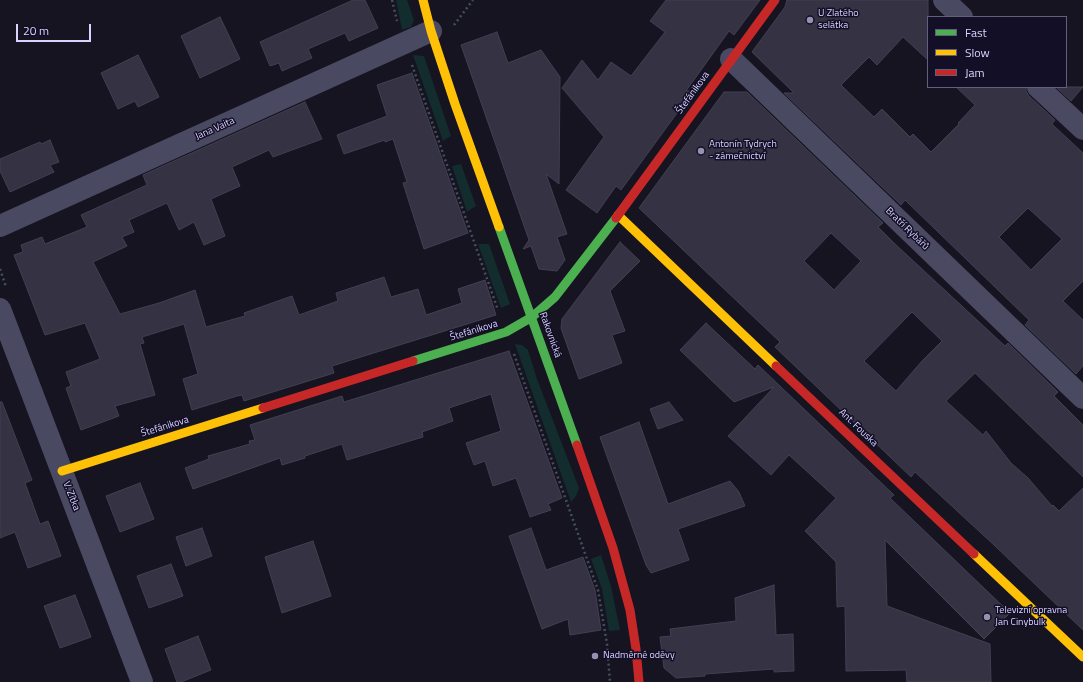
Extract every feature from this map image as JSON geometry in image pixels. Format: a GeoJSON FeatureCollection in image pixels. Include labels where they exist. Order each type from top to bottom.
{"type":"FeatureCollection","features":[{"type":"Feature","properties":{"kind":"street","name":"Rakovnická"},"geometry":{"type":"LineString","coordinates":[[423,0],[431,31],[455,104],[572,429],[613,548],[630,610],[639,682]]}},
{"type":"Feature","properties":{"kind":"street","name":"Štefánikova"},"geometry":{"type":"LineString","coordinates":[[62,471],[506,332],[532,317],[555,297],[618,215],[775,0]]}},
{"type":"Feature","properties":{"kind":"street"},"geometry":{"type":"LineString","coordinates":[[944,0],[961,16]]}},
{"type":"Feature","properties":{"kind":"street","name":"Jana Vaita"},"geometry":{"type":"LineString","coordinates":[[0,226],[431,31]]}},
{"type":"Feature","properties":{"kind":"street","name":"Bratří Rybářů"},"geometry":{"type":"LineString","coordinates":[[731,59],[1083,398]]}},
{"type":"Feature","properties":{"kind":"street"},"geometry":{"type":"LineString","coordinates":[[1039,88],[1083,129]]}},
{"type":"Feature","properties":{"kind":"street","name":"Ant. Fouska"},"geometry":{"type":"LineString","coordinates":[[618,215],[1083,657]]}},
{"type":"Feature","properties":{"kind":"street","name":"V. Zítka"},"geometry":{"type":"LineString","coordinates":[[0,309],[142,682]]}},
{"type":"Feature","properties":{"kind":"path"},"geometry":{"type":"LineString","coordinates":[[411,61],[500,315]]}},
{"type":"Feature","properties":{"kind":"path"},"geometry":{"type":"LineString","coordinates":[[514,354],[598,590],[607,644],[610,682]]}},
{"type":"Feature","properties":{"kind":"green space"},"geometry":{"type":"Polygon","coordinates":[[[396,0],[407,0],[414,20],[411,27],[402,30],[396,0]]]}},
{"type":"Feature","properties":{"kind":"green space"},"geometry":{"type":"Polygon","coordinates":[[[413,55],[424,56],[451,136],[443,141],[413,55]]]}},
{"type":"Feature","properties":{"kind":"green space"},"geometry":{"type":"Polygon","coordinates":[[[461,164],[476,206],[467,212],[452,166],[461,164]]]}},
{"type":"Feature","properties":{"kind":"green space"},"geometry":{"type":"Polygon","coordinates":[[[478,244],[489,244],[510,304],[501,308],[478,244]]]}},
{"type":"Feature","properties":{"kind":"green space"},"geometry":{"type":"Polygon","coordinates":[[[515,344],[522,345],[528,350],[537,379],[579,488],[576,496],[571,502],[515,344]]]}},
{"type":"Feature","properties":{"kind":"green space"},"geometry":{"type":"Polygon","coordinates":[[[601,555],[611,586],[620,630],[609,631],[602,589],[591,559],[601,555]]]}},
{"type":"Feature","properties":{"kind":"building"},"geometry":{"type":"Polygon","coordinates":[[[353,0],[365,0],[378,28],[349,41],[345,33],[308,49],[312,58],[282,71],[279,63],[270,66],[260,42],[353,0]]]}},
{"type":"Feature","properties":{"kind":"building"},"geometry":{"type":"Polygon","coordinates":[[[666,0],[760,0],[734,35],[729,31],[686,91],[693,91],[621,190],[616,186],[597,213],[566,190],[604,137],[562,88],[582,60],[598,80],[611,62],[631,76],[665,32],[650,21],[666,0]]]}},
{"type":"Feature","properties":{"kind":"building"},"geometry":{"type":"Polygon","coordinates":[[[787,0],[928,0],[927,59],[903,37],[877,65],[869,57],[841,85],[874,117],[882,109],[910,137],[913,134],[931,152],[959,124],[958,123],[975,105],[957,88],[1026,88],[1029,96],[1055,120],[1052,124],[1083,153],[1083,281],[1063,301],[1083,320],[1083,366],[1076,374],[1025,325],[1029,320],[905,200],[901,205],[784,93],[794,93],[752,52],[785,7],[787,0]],[[1028,208],[999,237],[1031,270],[1062,239],[1028,208]]]}},
{"type":"Feature","properties":{"kind":"building"},"geometry":{"type":"Polygon","coordinates":[[[220,17],[240,59],[200,78],[181,36],[220,17]]]}},
{"type":"Feature","properties":{"kind":"building"},"geometry":{"type":"Polygon","coordinates":[[[497,32],[508,63],[541,50],[560,77],[559,184],[546,174],[567,234],[557,237],[565,260],[557,271],[539,269],[531,246],[523,249],[529,240],[461,45],[497,32]]]}},
{"type":"Feature","properties":{"kind":"building"},"geometry":{"type":"Polygon","coordinates":[[[138,55],[159,97],[138,107],[135,101],[118,109],[101,73],[138,55]]]}},
{"type":"Feature","properties":{"kind":"building"},"geometry":{"type":"Polygon","coordinates":[[[412,73],[468,233],[424,249],[403,183],[407,182],[393,139],[385,142],[385,140],[344,154],[337,135],[387,116],[377,85],[412,73]]]}},
{"type":"Feature","properties":{"kind":"building"},"geometry":{"type":"Polygon","coordinates":[[[1083,87],[1071,101],[1057,88],[1083,87]]]}},
{"type":"Feature","properties":{"kind":"building"},"geometry":{"type":"Polygon","coordinates":[[[724,92],[747,92],[883,223],[878,227],[894,243],[1005,346],[1008,343],[1058,392],[1054,396],[1083,425],[1083,477],[975,373],[946,401],[983,435],[986,431],[1011,463],[1028,478],[1052,506],[1053,505],[1059,511],[1083,488],[1083,630],[915,472],[911,477],[775,347],[780,342],[639,208],[724,92]],[[831,233],[804,261],[834,290],[861,261],[831,233]],[[912,312],[864,361],[896,391],[942,341],[912,312]]]}},
{"type":"Feature","properties":{"kind":"building"},"geometry":{"type":"Polygon","coordinates":[[[305,102],[322,139],[273,157],[269,150],[232,167],[240,186],[211,199],[225,236],[204,245],[194,222],[179,230],[167,203],[129,220],[134,232],[122,237],[127,246],[93,262],[120,314],[159,303],[195,290],[206,327],[245,316],[244,313],[292,296],[299,315],[338,301],[336,293],[384,277],[391,297],[418,289],[426,315],[462,303],[458,289],[485,280],[496,315],[332,366],[334,373],[244,401],[242,395],[192,410],[183,379],[198,374],[184,324],[142,337],[144,343],[140,344],[155,395],[115,406],[119,416],[81,430],[66,388],[71,386],[66,372],[100,359],[85,323],[45,335],[14,255],[23,252],[21,245],[42,237],[45,244],[87,227],[81,215],[147,185],[143,175],[305,102]]]}},
{"type":"Feature","properties":{"kind":"building"},"geometry":{"type":"Polygon","coordinates":[[[50,140],[59,162],[50,165],[54,172],[10,192],[0,171],[0,159],[40,142],[41,144],[50,140]]]}},
{"type":"Feature","properties":{"kind":"building"},"geometry":{"type":"Polygon","coordinates":[[[620,242],[640,261],[610,291],[625,331],[612,335],[622,363],[579,379],[561,328],[562,319],[620,242]]]}},
{"type":"Feature","properties":{"kind":"building"},"geometry":{"type":"Polygon","coordinates":[[[706,323],[755,369],[758,365],[894,495],[890,498],[1010,613],[984,639],[885,540],[887,606],[990,644],[991,682],[907,682],[906,670],[846,671],[845,606],[837,607],[836,562],[805,531],[836,498],[789,455],[771,475],[728,436],[774,387],[734,402],[680,350],[706,323]]]}},
{"type":"Feature","properties":{"kind":"building"},"geometry":{"type":"Polygon","coordinates":[[[509,351],[562,498],[548,504],[551,510],[530,517],[516,478],[493,486],[485,461],[474,465],[466,443],[501,431],[491,394],[449,408],[453,421],[422,432],[423,437],[347,460],[342,444],[282,465],[280,458],[193,489],[185,468],[209,459],[208,456],[250,444],[249,441],[255,440],[250,425],[342,396],[344,402],[509,351]]]}},
{"type":"Feature","properties":{"kind":"building"},"geometry":{"type":"Polygon","coordinates":[[[0,402],[2,402],[32,480],[25,483],[40,524],[48,521],[61,556],[28,568],[15,532],[0,538],[0,402]]]}},
{"type":"Feature","properties":{"kind":"building"},"geometry":{"type":"Polygon","coordinates":[[[669,402],[683,420],[658,429],[650,409],[669,402]]]}},
{"type":"Feature","properties":{"kind":"building"},"geometry":{"type":"Polygon","coordinates":[[[639,422],[668,504],[730,481],[739,492],[745,506],[678,529],[689,560],[651,573],[646,565],[600,437],[639,422]]]}},
{"type":"Feature","properties":{"kind":"building"},"geometry":{"type":"Polygon","coordinates":[[[140,483],[154,519],[120,532],[106,496],[140,483]]]}},
{"type":"Feature","properties":{"kind":"building"},"geometry":{"type":"Polygon","coordinates":[[[202,528],[212,556],[186,566],[176,537],[202,528]]]}},
{"type":"Feature","properties":{"kind":"building"},"geometry":{"type":"Polygon","coordinates":[[[531,528],[546,570],[583,557],[595,590],[601,630],[570,635],[568,619],[542,629],[509,536],[531,528]]]}},
{"type":"Feature","properties":{"kind":"building"},"geometry":{"type":"Polygon","coordinates":[[[313,541],[331,596],[282,613],[265,557],[313,541]]]}},
{"type":"Feature","properties":{"kind":"building"},"geometry":{"type":"Polygon","coordinates":[[[171,564],[183,596],[149,608],[137,576],[171,564]]]}},
{"type":"Feature","properties":{"kind":"building"},"geometry":{"type":"Polygon","coordinates":[[[774,585],[776,635],[793,634],[794,671],[774,672],[774,669],[705,674],[705,676],[676,678],[664,668],[660,637],[671,636],[670,629],[736,621],[735,598],[774,585]]]}},
{"type":"Feature","properties":{"kind":"building"},"geometry":{"type":"Polygon","coordinates":[[[75,595],[91,637],[60,648],[44,606],[75,595]]]}},
{"type":"Feature","properties":{"kind":"building"},"geometry":{"type":"Polygon","coordinates":[[[198,636],[211,670],[181,682],[177,682],[165,649],[198,636]]]}},
{"type":"Feature","properties":{"kind":"traffic: fast"},"geometry":{"type":"LineString","coordinates":[[413,361],[506,332],[532,317],[555,297],[616,218]]}},
{"type":"Feature","properties":{"kind":"traffic: fast"},"geometry":{"type":"LineString","coordinates":[[499,227],[577,445]]}},
{"type":"Feature","properties":{"kind":"traffic: slow"},"geometry":{"type":"LineString","coordinates":[[423,0],[431,31],[455,104],[499,227]]}},
{"type":"Feature","properties":{"kind":"traffic: slow"},"geometry":{"type":"LineString","coordinates":[[618,215],[776,366]]}},
{"type":"Feature","properties":{"kind":"traffic: slow"},"geometry":{"type":"LineString","coordinates":[[62,471],[263,408]]}},
{"type":"Feature","properties":{"kind":"traffic: slow"},"geometry":{"type":"LineString","coordinates":[[974,554],[1083,657]]}},
{"type":"Feature","properties":{"kind":"traffic: jam"},"geometry":{"type":"LineString","coordinates":[[616,218],[775,0]]}},
{"type":"Feature","properties":{"kind":"traffic: jam"},"geometry":{"type":"LineString","coordinates":[[263,408],[413,361]]}},
{"type":"Feature","properties":{"kind":"traffic: jam"},"geometry":{"type":"LineString","coordinates":[[776,366],[974,554]]}},
{"type":"Feature","properties":{"kind":"traffic: jam"},"geometry":{"type":"LineString","coordinates":[[577,445],[613,548],[630,610],[639,682]]}},
{"type":"Feature","properties":{"kind":"place","name":"U Zlatého selátka"},"geometry":{"type":"Point","coordinates":[810,20]}},
{"type":"Feature","properties":{"kind":"place","name":"Antonín Tydrych - zámečnictví"},"geometry":{"type":"Point","coordinates":[701,151]}},
{"type":"Feature","properties":{"kind":"place","name":"Televizní opravna Jan Cinybulk"},"geometry":{"type":"Point","coordinates":[987,617]}},
{"type":"Feature","properties":{"kind":"place","name":"Nadměrné oděvy"},"geometry":{"type":"Point","coordinates":[595,656]}}]}
